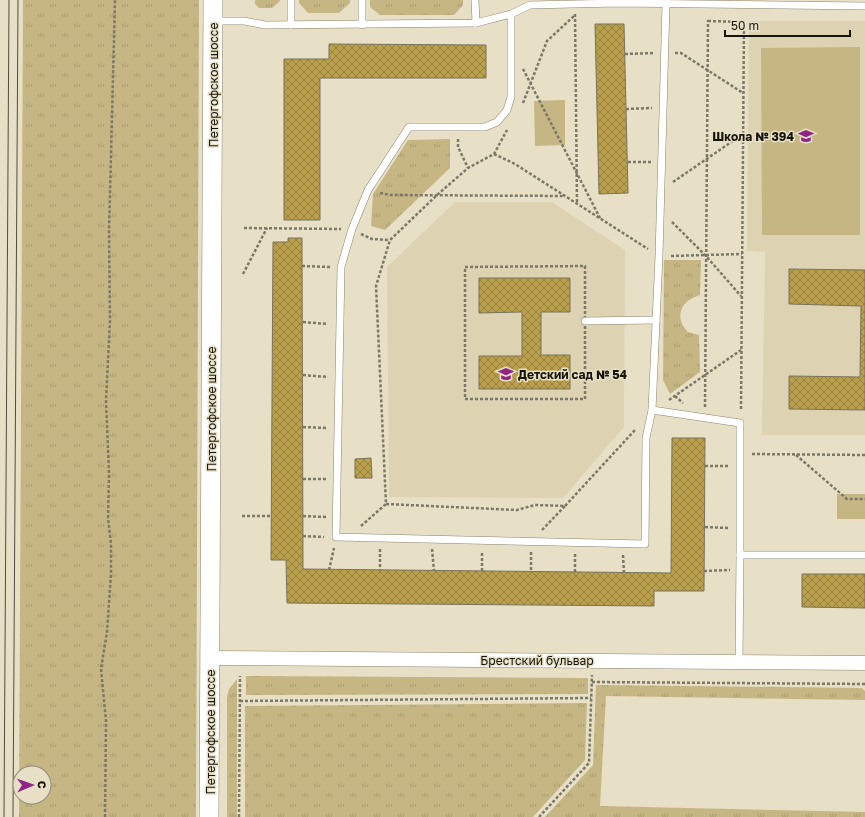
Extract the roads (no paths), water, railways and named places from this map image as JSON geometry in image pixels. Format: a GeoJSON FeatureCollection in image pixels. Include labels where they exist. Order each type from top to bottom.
{"type":"FeatureCollection","features":[{"type":"Feature","properties":{"kind":"street","name":"Петергофское шоссе"},"geometry":{"type":"LineString","coordinates":[[209,817],[213,0]]}},
{"type":"Feature","properties":{"kind":"street","name":"Брестский бульвар"},"geometry":{"type":"LineString","coordinates":[[210,658],[865,663]]}},
{"type":"Feature","properties":{"kind":"lane"},"geometry":{"type":"LineString","coordinates":[[291,0],[291,25]]}},
{"type":"Feature","properties":{"kind":"lane"},"geometry":{"type":"LineString","coordinates":[[362,0],[362,25]]}},
{"type":"Feature","properties":{"kind":"lane"},"geometry":{"type":"LineString","coordinates":[[475,0],[476,23]]}},
{"type":"Feature","properties":{"kind":"lane"},"geometry":{"type":"LineString","coordinates":[[213,21],[244,22],[265,25],[476,23],[511,14],[530,5],[618,1],[708,5],[865,6]]}},
{"type":"Feature","properties":{"kind":"lane"},"geometry":{"type":"LineString","coordinates":[[511,14],[511,97],[507,110],[497,122],[485,127],[409,126],[368,190],[352,229],[341,267],[336,537],[645,544],[646,438],[652,410],[660,256],[666,4]]}},
{"type":"Feature","properties":{"kind":"lane"},"geometry":{"type":"LineString","coordinates":[[585,321],[656,320]]}},
{"type":"Feature","properties":{"kind":"lane"},"geometry":{"type":"LineString","coordinates":[[652,410],[740,423],[739,661]]}},
{"type":"Feature","properties":{"kind":"lane"},"geometry":{"type":"LineString","coordinates":[[740,555],[865,554]]}},
{"type":"Feature","properties":{"kind":"tram line"},"geometry":{"type":"LineString","coordinates":[[4,817],[9,0]]}},
{"type":"Feature","properties":{"kind":"tram line"},"geometry":{"type":"LineString","coordinates":[[13,817],[18,0]]}},
{"type":"Feature","properties":{"kind":"place","name":"Школа № 394"},"geometry":{"type":"Point","coordinates":[806,136]}},
{"type":"Feature","properties":{"kind":"place","name":"Детский сад № 54"},"geometry":{"type":"Point","coordinates":[506,374]}}]}
